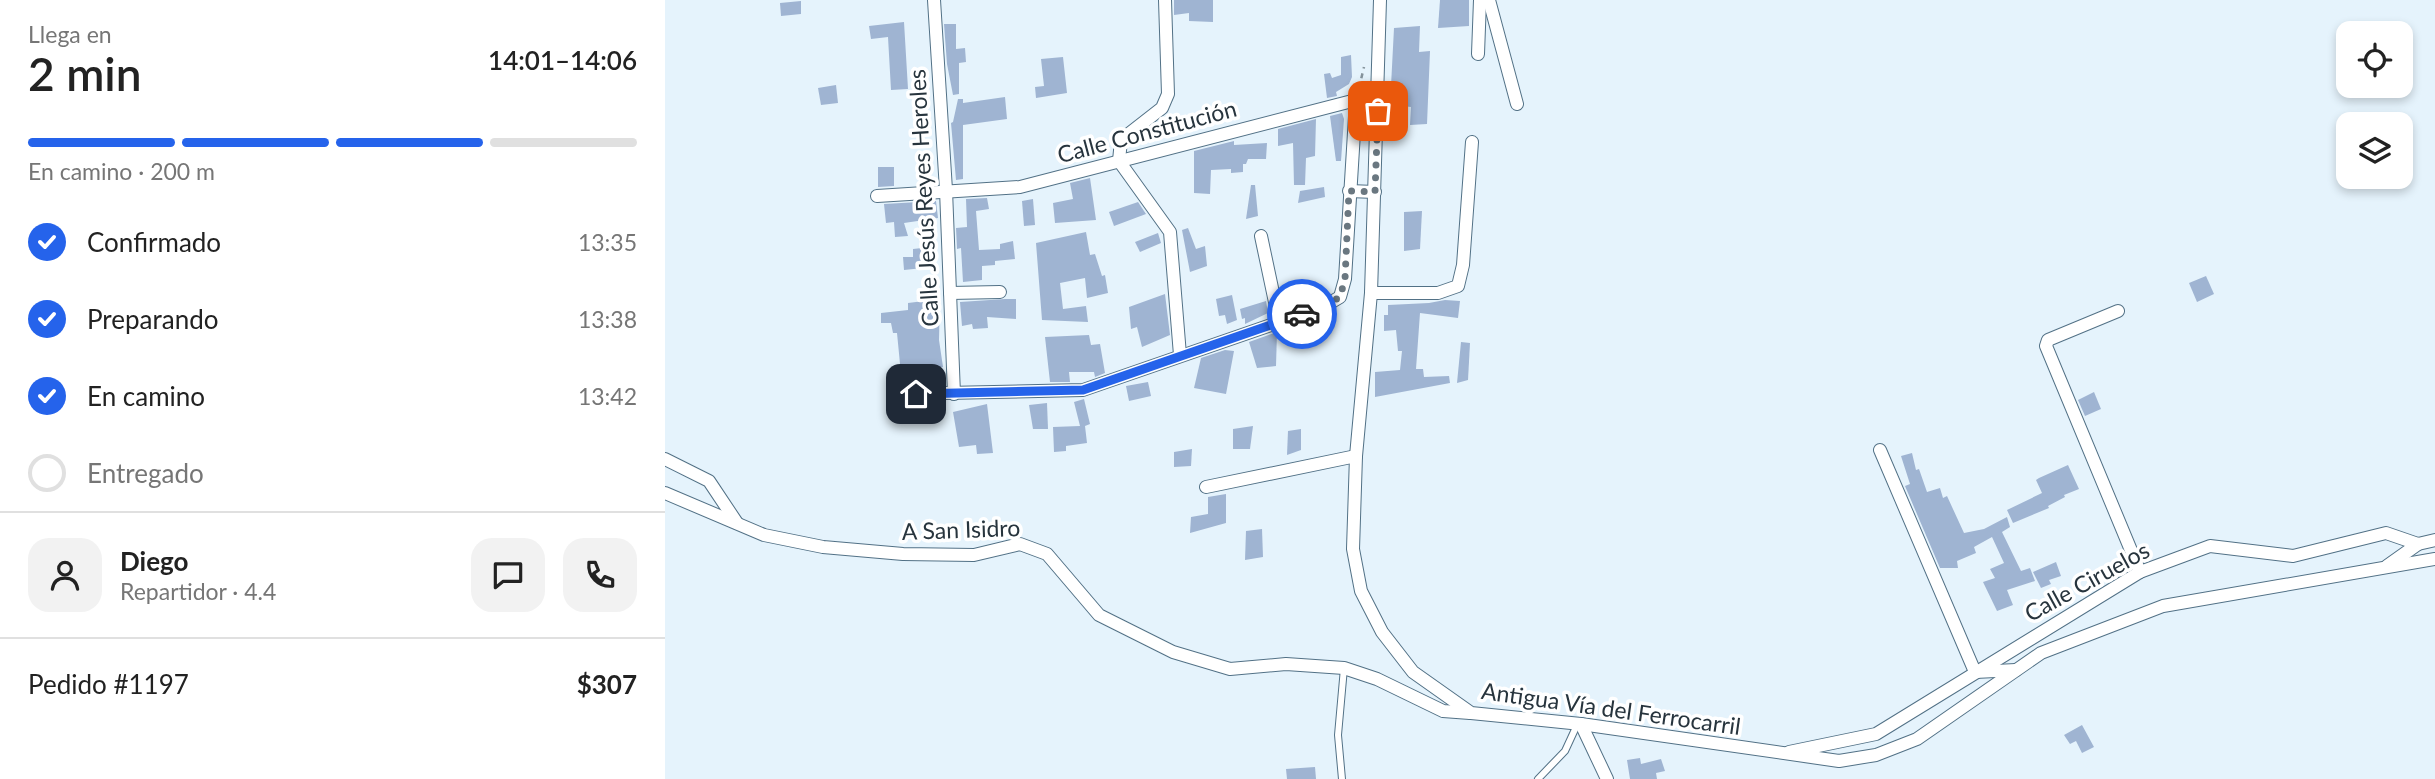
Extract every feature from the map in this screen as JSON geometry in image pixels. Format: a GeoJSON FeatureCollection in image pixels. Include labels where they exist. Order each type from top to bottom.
{"type":"FeatureCollection","features":[{"type":"Feature","properties":{"kind":"street","name":"Calle Jesús Reyes Heroles"},"geometry":{"type":"LineString","coordinates":[[934,0],[946,190],[954,394]]}},
{"type":"Feature","properties":{"kind":"street"},"geometry":{"type":"LineString","coordinates":[[1165,0],[1168,94],[1163,108],[1121,140],[1119,161],[1170,232],[1180,355]]}},
{"type":"Feature","properties":{"kind":"street","name":"Antigua Vía del Ferrocarril"},"geometry":{"type":"LineString","coordinates":[[1380,0],[1371,293],[1356,456],[1353,549],[1361,591],[1382,632],[1413,672],[1471,713],[1579,724],[1839,761],[1876,755],[1917,738],[2042,653],[2163,606],[2435,559]]}},
{"type":"Feature","properties":{"kind":"street"},"geometry":{"type":"LineString","coordinates":[[1478,54],[1480,0]]}},
{"type":"Feature","properties":{"kind":"street"},"geometry":{"type":"LineString","coordinates":[[1489,0],[1517,104]]}},
{"type":"Feature","properties":{"kind":"street","name":"Calle Constitución"},"geometry":{"type":"LineString","coordinates":[[877,197],[946,190],[1020,187],[1356,100],[1349,191]]}},
{"type":"Feature","properties":{"kind":"street"},"geometry":{"type":"LineString","coordinates":[[1371,293],[1438,293],[1458,286],[1463,265],[1472,142]]}},
{"type":"Feature","properties":{"kind":"street"},"geometry":{"type":"LineString","coordinates":[[897,394],[1083,390],[1323,307],[1340,297],[1345,279],[1349,191],[1375,192]]}},
{"type":"Feature","properties":{"kind":"street"},"geometry":{"type":"LineString","coordinates":[[1261,236],[1279,321]]}},
{"type":"Feature","properties":{"kind":"street"},"geometry":{"type":"LineString","coordinates":[[950,293],[1000,292]]}},
{"type":"Feature","properties":{"kind":"street"},"geometry":{"type":"LineString","coordinates":[[2118,311],[2048,340],[2046,346],[2140,572]]}},
{"type":"Feature","properties":{"kind":"street"},"geometry":{"type":"LineString","coordinates":[[1880,450],[1975,672],[2017,670]]}},
{"type":"Feature","properties":{"kind":"street"},"geometry":{"type":"LineString","coordinates":[[1206,487],[1356,456]]}},
{"type":"Feature","properties":{"kind":"street"},"geometry":{"type":"LineString","coordinates":[[665,459],[709,481],[738,523]]}},
{"type":"Feature","properties":{"kind":"street","name":"A San Isidro"},"geometry":{"type":"LineString","coordinates":[[665,493],[764,536],[823,547],[903,554],[974,555],[1020,544],[1047,554],[1099,615],[1173,652],[1230,669],[1286,664],[1343,668],[1377,679],[1443,711],[1471,713]]}},
{"type":"Feature","properties":{"kind":"street","name":"Calle Ciruelos"},"geometry":{"type":"LineString","coordinates":[[1780,754],[1876,734],[2140,572],[2210,546],[2293,556],[2386,533],[2418,544]]}},
{"type":"Feature","properties":{"kind":"street"},"geometry":{"type":"LineString","coordinates":[[2381,570],[2418,544],[2435,540]]}},
{"type":"Feature","properties":{"kind":"street"},"geometry":{"type":"LineString","coordinates":[[1579,724],[1607,779]]}},
{"type":"Feature","properties":{"kind":"lane"},"geometry":{"type":"LineString","coordinates":[[1342,779],[1338,735],[1343,668]]}},
{"type":"Feature","properties":{"kind":"lane"},"geometry":{"type":"LineString","coordinates":[[1538,779],[1565,751],[1579,724]]}},
{"type":"Feature","properties":{"kind":"building"},"geometry":{"type":"Polygon","coordinates":[[[1174,0],[1213,0],[1213,22],[1189,21],[1189,13],[1174,15],[1174,0]]]}},
{"type":"Feature","properties":{"kind":"building"},"geometry":{"type":"Polygon","coordinates":[[[1440,0],[1469,0],[1469,26],[1438,28],[1440,0]]]}},
{"type":"Feature","properties":{"kind":"building"},"geometry":{"type":"Polygon","coordinates":[[[801,1],[801,14],[781,16],[780,3],[801,1]]]}},
{"type":"Feature","properties":{"kind":"building"},"geometry":{"type":"Polygon","coordinates":[[[904,22],[908,89],[891,90],[888,37],[871,39],[869,26],[904,22]]]}},
{"type":"Feature","properties":{"kind":"building"},"geometry":{"type":"Polygon","coordinates":[[[944,24],[956,24],[956,49],[965,48],[966,62],[959,63],[959,94],[953,95],[944,24]]]}},
{"type":"Feature","properties":{"kind":"building"},"geometry":{"type":"Polygon","coordinates":[[[1420,26],[1419,52],[1430,51],[1427,124],[1410,125],[1411,107],[1402,106],[1402,85],[1391,86],[1394,28],[1420,26]]]}},
{"type":"Feature","properties":{"kind":"building"},"geometry":{"type":"Polygon","coordinates":[[[1351,55],[1352,77],[1349,84],[1336,92],[1337,96],[1327,98],[1324,74],[1330,73],[1332,78],[1341,75],[1341,57],[1351,55]]]}},
{"type":"Feature","properties":{"kind":"building"},"geometry":{"type":"Polygon","coordinates":[[[1063,57],[1067,93],[1036,98],[1035,87],[1044,86],[1041,59],[1063,57]]]}},
{"type":"Feature","properties":{"kind":"building"},"geometry":{"type":"Polygon","coordinates":[[[836,85],[838,103],[821,105],[818,88],[836,85]]]}},
{"type":"Feature","properties":{"kind":"building"},"geometry":{"type":"Polygon","coordinates":[[[1005,97],[1007,119],[963,125],[963,179],[956,180],[951,123],[958,99],[963,99],[963,103],[1005,97]]]}},
{"type":"Feature","properties":{"kind":"building"},"geometry":{"type":"Polygon","coordinates":[[[1342,113],[1344,119],[1341,161],[1336,161],[1330,116],[1342,113]]]}},
{"type":"Feature","properties":{"kind":"building"},"geometry":{"type":"Polygon","coordinates":[[[1316,119],[1315,156],[1306,158],[1305,185],[1294,185],[1293,143],[1278,146],[1278,129],[1316,119]]]}},
{"type":"Feature","properties":{"kind":"building"},"geometry":{"type":"Polygon","coordinates":[[[1234,141],[1234,145],[1267,143],[1266,159],[1248,159],[1246,164],[1243,164],[1243,172],[1231,173],[1231,169],[1211,170],[1210,194],[1194,193],[1194,151],[1234,141]]]}},
{"type":"Feature","properties":{"kind":"building"},"geometry":{"type":"Polygon","coordinates":[[[878,167],[894,167],[894,186],[878,187],[878,167]]]}},
{"type":"Feature","properties":{"kind":"building"},"geometry":{"type":"Polygon","coordinates":[[[1090,178],[1096,220],[1055,223],[1053,203],[1073,199],[1070,183],[1090,178]]]}},
{"type":"Feature","properties":{"kind":"building"},"geometry":{"type":"Polygon","coordinates":[[[1251,185],[1255,185],[1258,216],[1246,219],[1251,185]]]}},
{"type":"Feature","properties":{"kind":"building"},"geometry":{"type":"Polygon","coordinates":[[[1324,187],[1325,197],[1298,203],[1300,191],[1324,187]]]}},
{"type":"Feature","properties":{"kind":"building"},"geometry":{"type":"Polygon","coordinates":[[[987,198],[989,209],[976,211],[979,250],[1000,249],[1000,244],[1013,241],[1015,259],[995,261],[995,265],[982,266],[982,280],[963,282],[961,248],[957,249],[956,228],[967,227],[966,199],[987,198]]]}},
{"type":"Feature","properties":{"kind":"building"},"geometry":{"type":"Polygon","coordinates":[[[1033,199],[1035,225],[1024,226],[1022,201],[1033,199]]]}},
{"type":"Feature","properties":{"kind":"building"},"geometry":{"type":"Polygon","coordinates":[[[936,201],[938,218],[904,223],[908,236],[895,237],[894,222],[886,223],[884,204],[936,201]]]}},
{"type":"Feature","properties":{"kind":"building"},"geometry":{"type":"Polygon","coordinates":[[[1138,202],[1146,214],[1114,226],[1109,212],[1138,202]]]}},
{"type":"Feature","properties":{"kind":"building"},"geometry":{"type":"Polygon","coordinates":[[[1422,211],[1420,249],[1404,251],[1404,212],[1422,211]]]}},
{"type":"Feature","properties":{"kind":"building"},"geometry":{"type":"Polygon","coordinates":[[[1188,228],[1196,249],[1205,246],[1207,266],[1190,272],[1182,230],[1188,228]]]}},
{"type":"Feature","properties":{"kind":"building"},"geometry":{"type":"Polygon","coordinates":[[[1086,232],[1090,255],[1095,254],[1102,276],[1105,275],[1108,293],[1087,298],[1085,278],[1060,283],[1063,309],[1086,306],[1088,322],[1042,320],[1036,243],[1086,232]]]}},
{"type":"Feature","properties":{"kind":"building"},"geometry":{"type":"Polygon","coordinates":[[[1158,233],[1161,243],[1140,252],[1135,242],[1158,233]]]}},
{"type":"Feature","properties":{"kind":"building"},"geometry":{"type":"Polygon","coordinates":[[[931,247],[933,267],[904,270],[903,257],[913,257],[913,249],[931,247]]]}},
{"type":"Feature","properties":{"kind":"building"},"geometry":{"type":"Polygon","coordinates":[[[2206,276],[2214,294],[2197,302],[2189,283],[2206,276]]]}},
{"type":"Feature","properties":{"kind":"building"},"geometry":{"type":"Polygon","coordinates":[[[1291,283],[1297,307],[1286,311],[1281,287],[1291,283]]]}},
{"type":"Feature","properties":{"kind":"building"},"geometry":{"type":"Polygon","coordinates":[[[1165,294],[1170,335],[1142,347],[1137,327],[1131,329],[1129,307],[1165,294]]]}},
{"type":"Feature","properties":{"kind":"building"},"geometry":{"type":"Polygon","coordinates":[[[1232,295],[1237,320],[1227,324],[1225,315],[1219,316],[1216,299],[1232,295]]]}},
{"type":"Feature","properties":{"kind":"building"},"geometry":{"type":"Polygon","coordinates":[[[940,299],[939,340],[943,367],[934,370],[937,383],[898,385],[896,374],[901,374],[897,333],[893,333],[891,323],[881,323],[881,313],[908,310],[908,303],[940,299]]]}},
{"type":"Feature","properties":{"kind":"building"},"geometry":{"type":"Polygon","coordinates":[[[1016,299],[1016,319],[987,317],[988,328],[973,329],[972,324],[962,326],[960,302],[1016,299]]]}},
{"type":"Feature","properties":{"kind":"building"},"geometry":{"type":"Polygon","coordinates":[[[1266,301],[1268,313],[1245,324],[1240,309],[1266,301]]]}},
{"type":"Feature","properties":{"kind":"building"},"geometry":{"type":"Polygon","coordinates":[[[1460,301],[1458,318],[1420,313],[1416,369],[1423,369],[1424,377],[1449,376],[1450,383],[1375,397],[1375,372],[1400,370],[1402,351],[1398,351],[1396,330],[1384,331],[1384,315],[1388,315],[1388,305],[1460,301]]]}},
{"type":"Feature","properties":{"kind":"building"},"geometry":{"type":"Polygon","coordinates":[[[1277,332],[1276,366],[1257,368],[1249,342],[1277,332]]]}},
{"type":"Feature","properties":{"kind":"building"},"geometry":{"type":"Polygon","coordinates":[[[1089,335],[1091,345],[1100,344],[1105,373],[1095,377],[1094,372],[1069,372],[1070,382],[1050,382],[1045,337],[1089,335]]]}},
{"type":"Feature","properties":{"kind":"building"},"geometry":{"type":"Polygon","coordinates":[[[1461,342],[1470,343],[1468,380],[1457,383],[1461,342]]]}},
{"type":"Feature","properties":{"kind":"building"},"geometry":{"type":"Polygon","coordinates":[[[1225,350],[1234,351],[1226,394],[1194,388],[1201,358],[1225,350]]]}},
{"type":"Feature","properties":{"kind":"building"},"geometry":{"type":"Polygon","coordinates":[[[1148,382],[1151,396],[1129,401],[1126,386],[1148,382]]]}},
{"type":"Feature","properties":{"kind":"building"},"geometry":{"type":"Polygon","coordinates":[[[2094,392],[2101,409],[2085,416],[2078,400],[2094,392]]]}},
{"type":"Feature","properties":{"kind":"building"},"geometry":{"type":"Polygon","coordinates":[[[1084,399],[1090,424],[1085,426],[1087,443],[1066,446],[1066,451],[1054,452],[1053,427],[1080,426],[1074,402],[1084,399]]]}},
{"type":"Feature","properties":{"kind":"building"},"geometry":{"type":"Polygon","coordinates":[[[1047,403],[1048,429],[1033,429],[1029,405],[1047,403]]]}},
{"type":"Feature","properties":{"kind":"building"},"geometry":{"type":"Polygon","coordinates":[[[987,404],[993,453],[977,454],[976,445],[959,447],[953,412],[987,404]]]}},
{"type":"Feature","properties":{"kind":"building"},"geometry":{"type":"Polygon","coordinates":[[[1253,426],[1250,449],[1233,449],[1233,429],[1253,426]]]}},
{"type":"Feature","properties":{"kind":"building"},"geometry":{"type":"Polygon","coordinates":[[[1301,429],[1301,450],[1287,455],[1288,431],[1301,429]]]}},
{"type":"Feature","properties":{"kind":"building"},"geometry":{"type":"Polygon","coordinates":[[[1192,449],[1191,466],[1174,467],[1174,452],[1192,449]]]}},
{"type":"Feature","properties":{"kind":"building"},"geometry":{"type":"Polygon","coordinates":[[[1912,453],[1916,470],[1919,469],[1927,492],[1940,488],[1943,498],[1947,496],[1964,533],[1984,529],[2007,517],[2010,527],[2002,532],[2021,571],[2030,568],[2035,581],[2007,590],[2013,605],[1997,611],[1983,582],[1995,578],[1990,569],[2004,563],[1992,537],[1974,547],[1976,553],[1957,561],[1958,568],[1940,568],[1905,486],[1910,484],[1901,456],[1912,453]]]}},
{"type":"Feature","properties":{"kind":"building"},"geometry":{"type":"Polygon","coordinates":[[[2068,465],[2079,489],[2064,495],[2065,497],[2048,506],[2049,508],[2013,523],[2007,510],[2042,493],[2036,480],[2068,465]]]}},
{"type":"Feature","properties":{"kind":"building"},"geometry":{"type":"Polygon","coordinates":[[[1226,494],[1226,523],[1190,533],[1191,517],[1208,514],[1208,497],[1226,494]]]}},
{"type":"Feature","properties":{"kind":"building"},"geometry":{"type":"Polygon","coordinates":[[[1262,529],[1263,557],[1245,560],[1246,531],[1262,529]]]}},
{"type":"Feature","properties":{"kind":"building"},"geometry":{"type":"Polygon","coordinates":[[[2056,562],[2061,576],[2049,580],[2051,584],[2041,588],[2033,572],[2056,562]]]}},
{"type":"Feature","properties":{"kind":"building"},"geometry":{"type":"Polygon","coordinates":[[[2082,725],[2094,747],[2082,753],[2076,741],[2070,744],[2064,735],[2082,725]]]}},
{"type":"Feature","properties":{"kind":"building"},"geometry":{"type":"Polygon","coordinates":[[[1640,758],[1641,764],[1661,759],[1665,771],[1656,773],[1657,779],[1630,779],[1627,760],[1640,758]]]}},
{"type":"Feature","properties":{"kind":"building"},"geometry":{"type":"Polygon","coordinates":[[[1315,767],[1316,779],[1287,779],[1286,769],[1315,767]]]}},
{"type":"Feature","properties":{"kind":"way so far"},"geometry":{"type":"LineString","coordinates":[[1302,314],[1323,307],[1340,297],[1345,279],[1349,191],[1375,192],[1378,111]]}},
{"type":"Feature","properties":{"kind":"route"},"geometry":{"type":"LineString","coordinates":[[916,394],[1083,390],[1302,314]]}}]}
